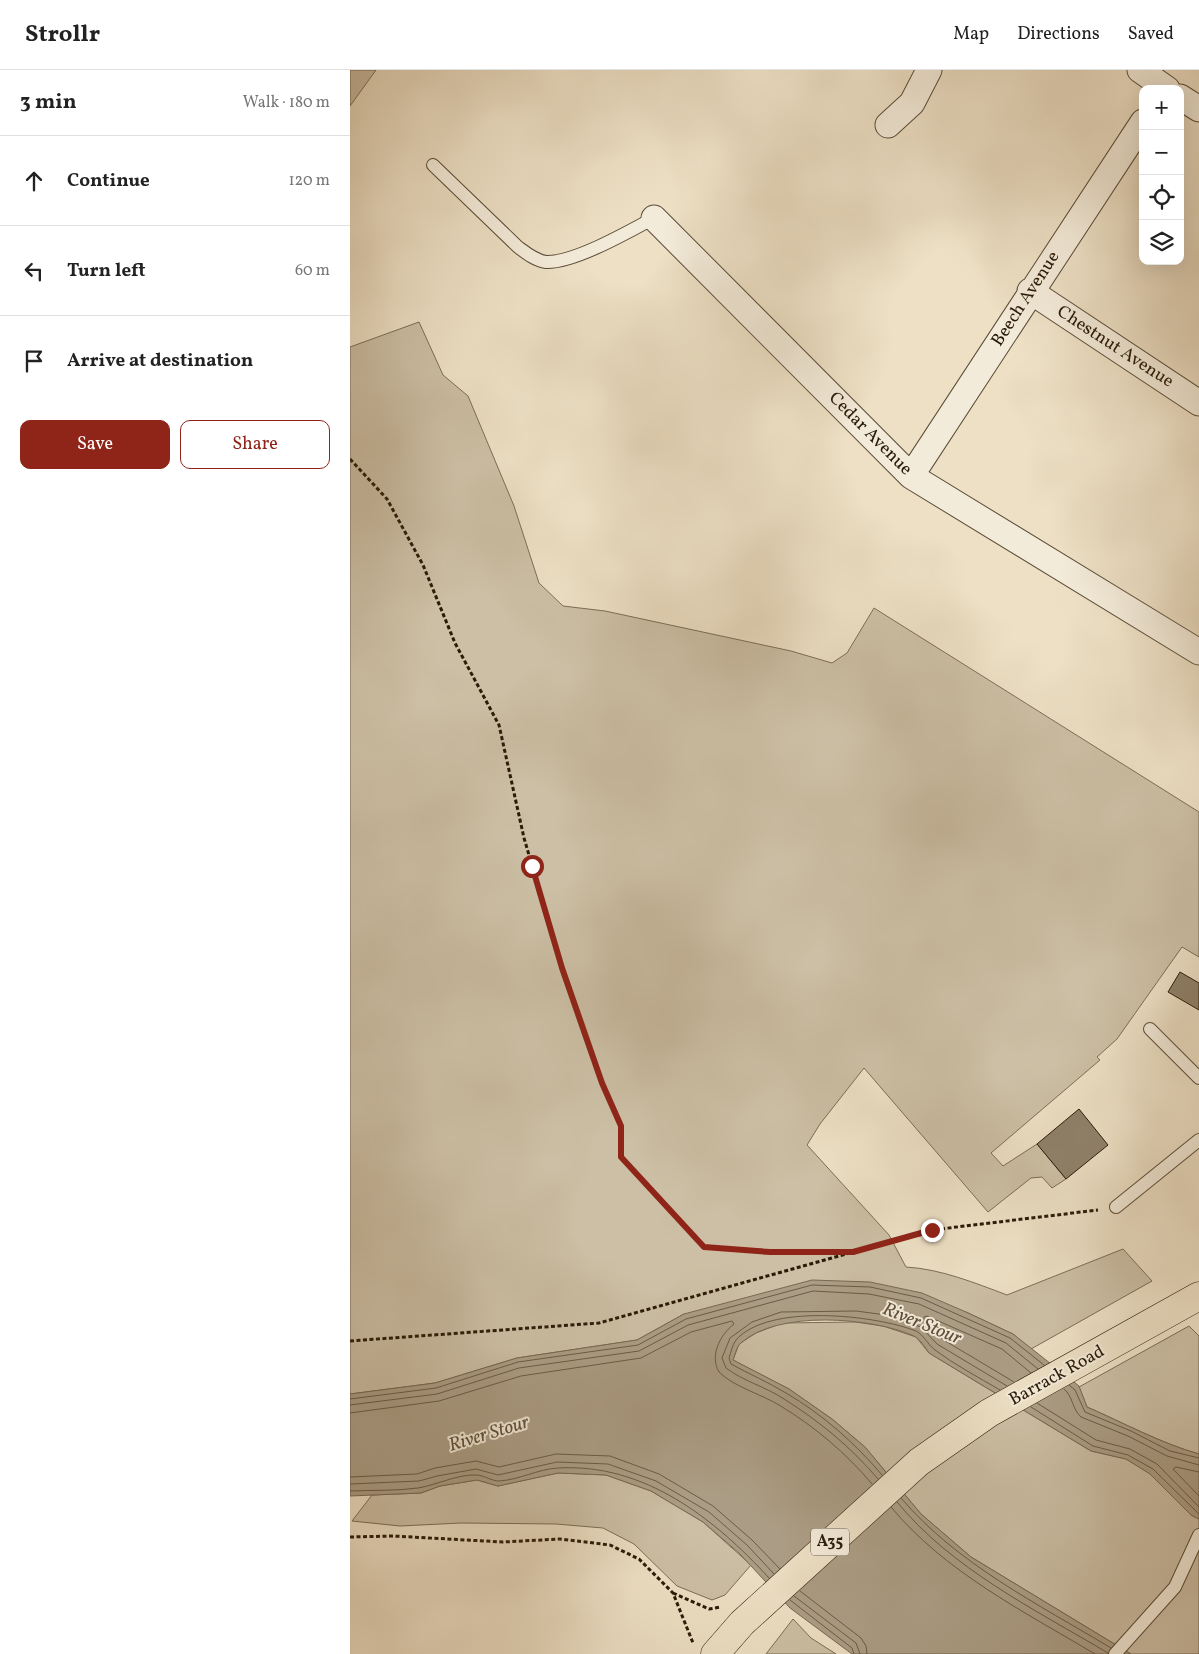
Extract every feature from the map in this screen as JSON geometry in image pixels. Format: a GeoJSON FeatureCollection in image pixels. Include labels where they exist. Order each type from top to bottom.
{"type":"FeatureCollection","features":[{"type":"Feature","properties":{"kind":"main road","name":"Barrack Road"},"geometry":{"type":"LineString","coordinates":[[734,1615],[919,1462],[989,1413],[1199,1296]]}},
{"type":"Feature","properties":{"kind":"main road","name":"A35"},"geometry":{"type":"LineString","coordinates":[[707,1652],[734,1615]]}},
{"type":"Feature","properties":{"kind":"street"},"geometry":{"type":"LineString","coordinates":[[888,125],[912,103],[929,70]]}},
{"type":"Feature","properties":{"kind":"street"},"geometry":{"type":"LineString","coordinates":[[1159,83],[1199,109]]}},
{"type":"Feature","properties":{"kind":"street","name":"Beech Avenue"},"geometry":{"type":"LineString","coordinates":[[911,476],[1030,291],[1139,128]]}},
{"type":"Feature","properties":{"kind":"street","name":"Cedar Avenue"},"geometry":{"type":"LineString","coordinates":[[654,218],[911,476],[1199,652]]}},
{"type":"Feature","properties":{"kind":"street","name":"Chestnut Avenue"},"geometry":{"type":"LineString","coordinates":[[1030,291],[1199,403]]}},
{"type":"Feature","properties":{"kind":"lane"},"geometry":{"type":"LineString","coordinates":[[433,165],[518,247],[544,262],[559,260],[606,243],[654,218]]}},
{"type":"Feature","properties":{"kind":"lane"},"geometry":{"type":"LineString","coordinates":[[1150,1029],[1199,1078]]}},
{"type":"Feature","properties":{"kind":"lane"},"geometry":{"type":"LineString","coordinates":[[1116,1207],[1199,1140]]}},
{"type":"Feature","properties":{"kind":"lane"},"geometry":{"type":"LineString","coordinates":[[1115,1654],[1175,1587],[1199,1535]]}},
{"type":"Feature","properties":{"kind":"path"},"geometry":{"type":"LineString","coordinates":[[350,459],[387,499],[423,565],[455,643],[499,725],[524,838],[562,968],[602,1083],[621,1126],[621,1157],[704,1247],[770,1252],[853,1252]]}},
{"type":"Feature","properties":{"kind":"path"},"geometry":{"type":"LineString","coordinates":[[350,1341],[599,1323],[932,1230],[1116,1207]]}},
{"type":"Feature","properties":{"kind":"path"},"geometry":{"type":"LineString","coordinates":[[350,1537],[393,1536],[503,1542],[560,1539],[610,1545],[639,1560],[673,1593],[709,1609],[734,1615]]}},
{"type":"Feature","properties":{"kind":"path"},"geometry":{"type":"LineString","coordinates":[[673,1593],[694,1644],[707,1652]]}},
{"type":"Feature","properties":{"kind":"shaded area"},"geometry":{"type":"Polygon","coordinates":[[[350,70],[376,70],[350,106],[350,70]]]}},
{"type":"Feature","properties":{"kind":"shaded area"},"geometry":{"type":"Polygon","coordinates":[[[419,322],[443,375],[468,396],[514,506],[539,583],[563,606],[605,611],[791,651],[832,663],[847,653],[874,608],[1199,812],[1199,957],[1182,947],[1117,1039],[1097,1057],[1100,1060],[991,1153],[1003,1166],[1037,1144],[1066,1179],[1052,1188],[1042,1177],[1031,1178],[988,1212],[864,1068],[820,1124],[807,1145],[889,1235],[906,1267],[945,1274],[1007,1295],[1123,1249],[1152,1281],[1031,1349],[1013,1334],[966,1312],[684,1314],[637,1340],[517,1358],[435,1383],[350,1394],[350,347],[419,322]]]}},
{"type":"Feature","properties":{"kind":"shaded area"},"geometry":{"type":"Polygon","coordinates":[[[855,1322],[883,1326],[916,1337],[929,1353],[1091,1451],[1126,1459],[1151,1474],[1191,1515],[1199,1519],[1199,1654],[1131,1654],[971,1557],[921,1514],[865,1447],[832,1419],[789,1389],[733,1360],[739,1344],[756,1333],[782,1323],[855,1322]]]}},
{"type":"Feature","properties":{"kind":"shaded area"},"geometry":{"type":"Polygon","coordinates":[[[1189,1326],[1199,1336],[1199,1454],[1156,1439],[1087,1407],[1079,1387],[1189,1326]]]}},
{"type":"Feature","properties":{"kind":"shaded area"},"geometry":{"type":"Polygon","coordinates":[[[558,1473],[606,1475],[651,1491],[703,1522],[751,1565],[725,1595],[712,1600],[677,1586],[634,1544],[603,1528],[556,1524],[461,1523],[400,1526],[352,1521],[372,1495],[421,1493],[440,1486],[477,1480],[498,1486],[558,1473]]]}},
{"type":"Feature","properties":{"kind":"shaded area"},"geometry":{"type":"Polygon","coordinates":[[[793,1619],[811,1638],[836,1654],[766,1654],[793,1619]]]}},
{"type":"Feature","properties":{"kind":"water","name":"River Stour"},"geometry":{"type":"Polygon","coordinates":[[[812,1280],[870,1282],[922,1293],[966,1312],[1013,1334],[1079,1386],[1087,1407],[1156,1439],[1199,1454],[1199,1519],[1191,1515],[1150,1474],[1126,1459],[1091,1451],[929,1353],[916,1337],[896,1329],[850,1321],[800,1321],[777,1325],[757,1332],[741,1343],[735,1353],[733,1360],[789,1389],[832,1419],[865,1447],[921,1514],[971,1557],[1131,1654],[852,1654],[790,1608],[739,1553],[703,1522],[651,1491],[606,1475],[558,1473],[498,1486],[477,1480],[440,1486],[421,1493],[350,1496],[350,1394],[435,1383],[517,1358],[637,1340],[684,1314],[812,1280]]]}},
{"type":"Feature","properties":{"kind":"building"},"geometry":{"type":"Polygon","coordinates":[[[1180,972],[1199,983],[1199,1010],[1168,992],[1180,972]]]}},
{"type":"Feature","properties":{"kind":"building"},"geometry":{"type":"Polygon","coordinates":[[[1079,1109],[1108,1145],[1066,1179],[1037,1144],[1079,1109]]]}},
{"type":"Feature","properties":{"kind":"route"},"geometry":{"type":"LineString","coordinates":[[532,866],[562,968],[602,1083],[621,1126],[621,1157],[704,1247],[770,1252],[853,1252],[932,1230]]}}]}
